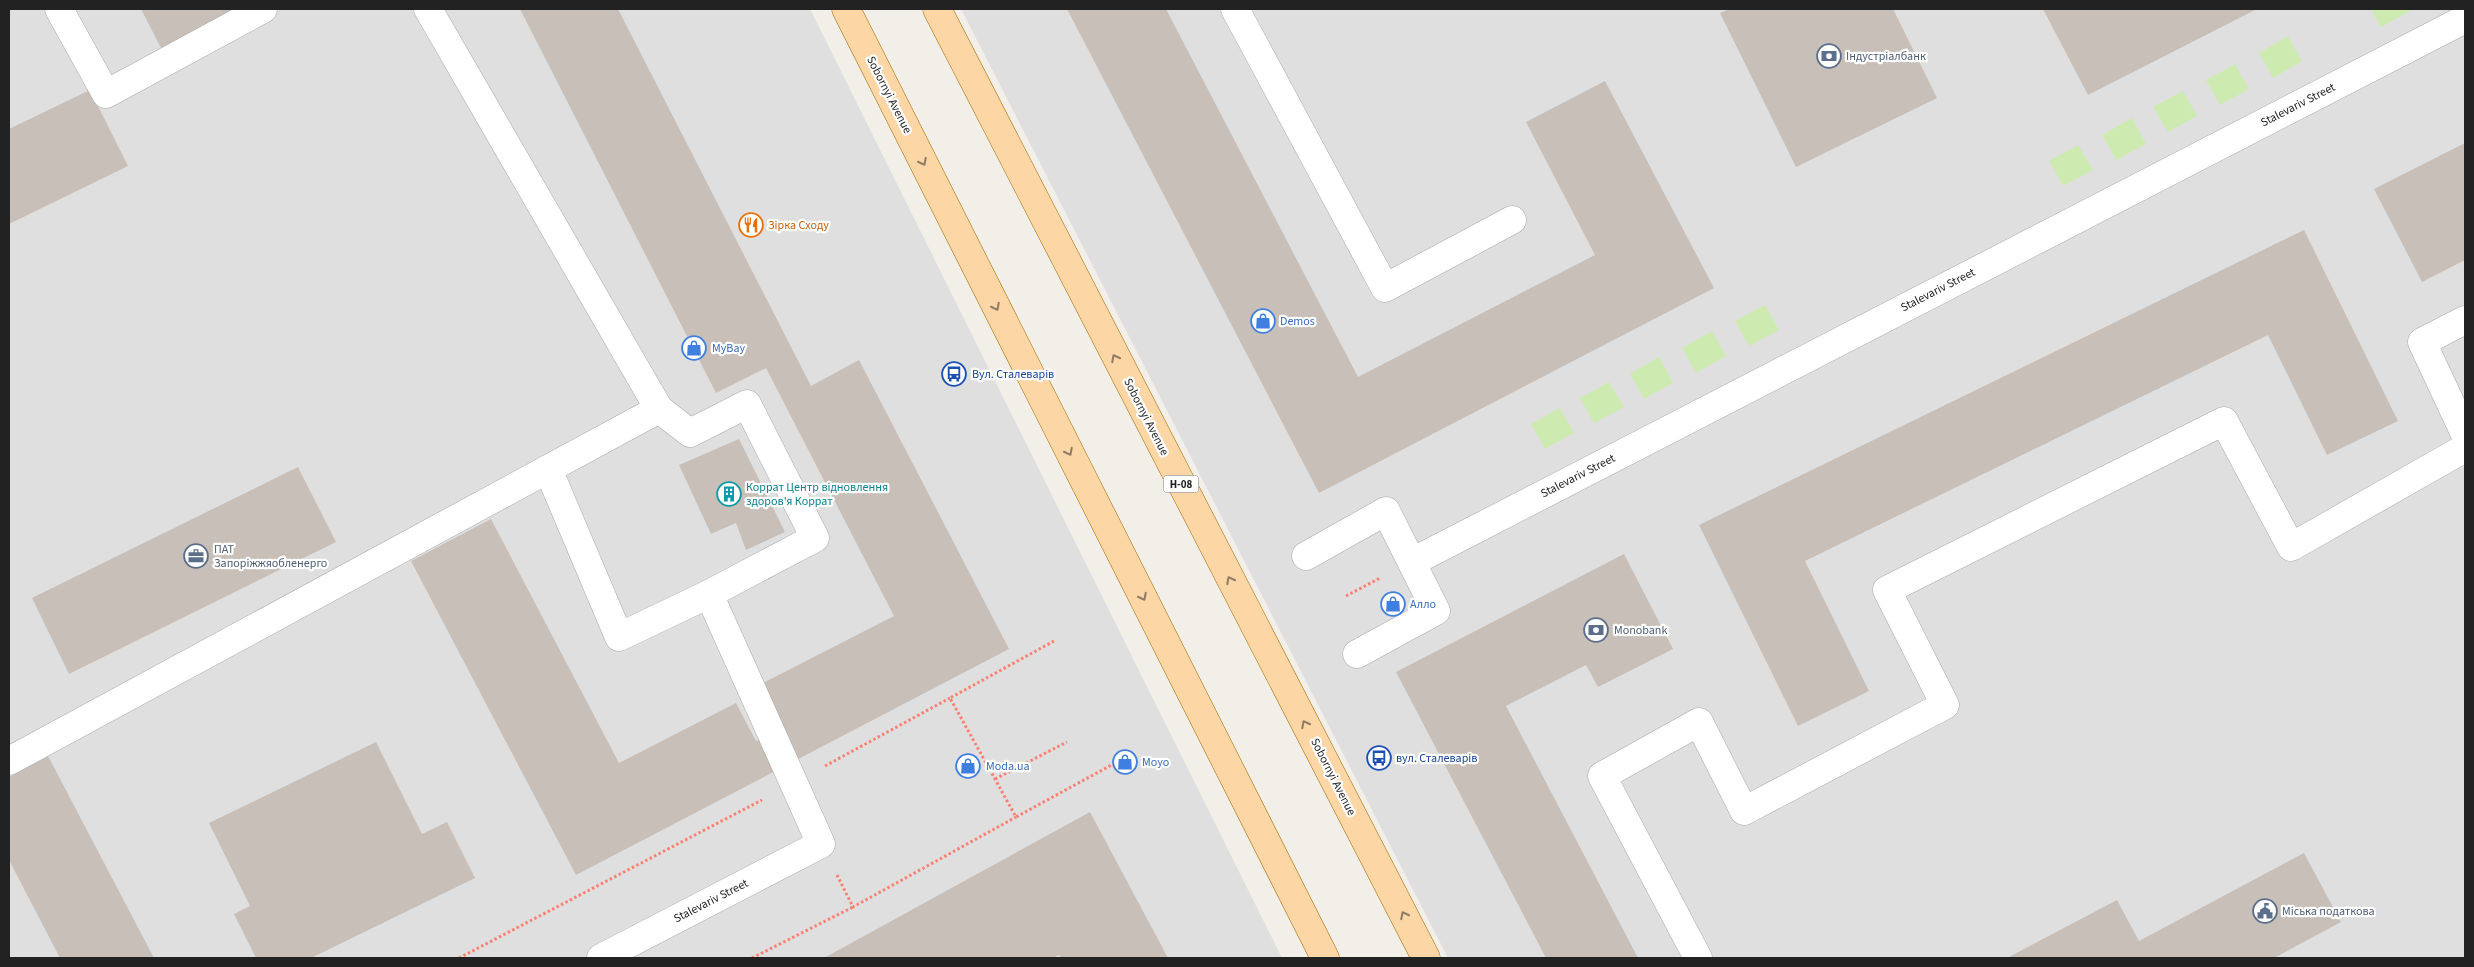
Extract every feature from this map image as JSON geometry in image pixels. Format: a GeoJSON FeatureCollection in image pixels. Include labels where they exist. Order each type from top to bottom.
{"type":"FeatureCollection","features":[{"type":"Feature","properties":{"kind":"main road","name":"Sobornyi Avenue"},"geometry":{"type":"LineString","coordinates":[[846,9],[1325,958]]}},
{"type":"Feature","properties":{"kind":"main road","name":"Sobornyi Avenue"},"geometry":{"type":"LineString","coordinates":[[937,9],[1426,958]]}},
{"type":"Feature","properties":{"kind":"street"},"geometry":{"type":"LineString","coordinates":[[60,9],[106,94],[262,9]]}},
{"type":"Feature","properties":{"kind":"street"},"geometry":{"type":"LineString","coordinates":[[428,9],[659,409],[690,433],[747,404],[815,538],[709,594],[618,637],[548,469]]}},
{"type":"Feature","properties":{"kind":"street"},"geometry":{"type":"LineString","coordinates":[[1235,9],[1385,288],[1512,220]]}},
{"type":"Feature","properties":{"kind":"street","name":"Stalevariv Street"},"geometry":{"type":"LineString","coordinates":[[1412,562],[2465,19]]}},
{"type":"Feature","properties":{"kind":"street"},"geometry":{"type":"LineString","coordinates":[[2465,320],[2422,342],[2465,434]]}},
{"type":"Feature","properties":{"kind":"street"},"geometry":{"type":"LineString","coordinates":[[9,761],[659,409]]}},
{"type":"Feature","properties":{"kind":"street"},"geometry":{"type":"LineString","coordinates":[[1698,958],[1602,776],[1699,722],[1744,811],[1945,705],[1887,590],[2224,421],[2291,546],[2465,448]]}},
{"type":"Feature","properties":{"kind":"street"},"geometry":{"type":"LineString","coordinates":[[1306,556],[1386,511],[1436,612],[1357,654]]}},
{"type":"Feature","properties":{"kind":"street"},"geometry":{"type":"LineString","coordinates":[[709,594],[821,844]]}},
{"type":"Feature","properties":{"kind":"street","name":"Stalevariv Street"},"geometry":{"type":"LineString","coordinates":[[601,958],[821,844]]}},
{"type":"Feature","properties":{"kind":"path"},"geometry":{"type":"LineString","coordinates":[[459,958],[794,784],[1054,641]]}},
{"type":"Feature","properties":{"kind":"path"},"geometry":{"type":"LineString","coordinates":[[950,698],[1016,817]]}},
{"type":"Feature","properties":{"kind":"path"},"geometry":{"type":"LineString","coordinates":[[995,779],[1068,742]]}},
{"type":"Feature","properties":{"kind":"path"},"geometry":{"type":"LineString","coordinates":[[752,958],[853,907],[1117,762]]}},
{"type":"Feature","properties":{"kind":"path"},"geometry":{"type":"LineString","coordinates":[[821,844],[853,907]]}},
{"type":"Feature","properties":{"kind":"shaded area"},"geometry":{"type":"Polygon","coordinates":[[[9,9],[810,9],[1282,958],[9,958],[9,9]]]}},
{"type":"Feature","properties":{"kind":"shaded area"},"geometry":{"type":"Polygon","coordinates":[[[961,9],[2465,9],[2465,958],[1448,958],[961,9]]]}},
{"type":"Feature","properties":{"kind":"green space"},"geometry":{"type":"Polygon","coordinates":[[[2371,9],[2409,9],[2410,11],[2381,27],[2371,9]]]}},
{"type":"Feature","properties":{"kind":"green space"},"geometry":{"type":"Polygon","coordinates":[[[2288,36],[2302,61],[2273,78],[2259,53],[2288,36]]]}},
{"type":"Feature","properties":{"kind":"green space"},"geometry":{"type":"Polygon","coordinates":[[[2235,64],[2249,89],[2220,105],[2206,80],[2235,64]]]}},
{"type":"Feature","properties":{"kind":"green space"},"geometry":{"type":"Polygon","coordinates":[[[2183,91],[2197,116],[2168,132],[2153,107],[2183,91]]]}},
{"type":"Feature","properties":{"kind":"green space"},"geometry":{"type":"Polygon","coordinates":[[[2132,118],[2146,144],[2116,160],[2102,135],[2132,118]]]}},
{"type":"Feature","properties":{"kind":"green space"},"geometry":{"type":"Polygon","coordinates":[[[2078,145],[2093,170],[2063,186],[2049,161],[2078,145]]]}},
{"type":"Feature","properties":{"kind":"green space"},"geometry":{"type":"Polygon","coordinates":[[[1765,305],[1779,330],[1749,346],[1735,321],[1765,305]]]}},
{"type":"Feature","properties":{"kind":"green space"},"geometry":{"type":"Polygon","coordinates":[[[1712,331],[1726,356],[1696,373],[1682,348],[1712,331]]]}},
{"type":"Feature","properties":{"kind":"green space"},"geometry":{"type":"Polygon","coordinates":[[[1659,357],[1673,383],[1644,399],[1630,374],[1659,357]]]}},
{"type":"Feature","properties":{"kind":"green space"},"geometry":{"type":"Polygon","coordinates":[[[1609,382],[1624,407],[1594,423],[1580,398],[1609,382]]]}},
{"type":"Feature","properties":{"kind":"green space"},"geometry":{"type":"Polygon","coordinates":[[[1560,408],[1574,433],[1545,449],[1531,424],[1560,408]]]}},
{"type":"Feature","properties":{"kind":"building"},"geometry":{"type":"Polygon","coordinates":[[[141,9],[232,9],[233,11],[161,48],[141,9]]]}},
{"type":"Feature","properties":{"kind":"building"},"geometry":{"type":"Polygon","coordinates":[[[520,9],[618,9],[811,386],[859,360],[1009,649],[576,875],[411,561],[491,519],[619,763],[736,703],[756,741],[784,727],[761,684],[894,616],[766,368],[716,393],[520,9]]]}},
{"type":"Feature","properties":{"kind":"building"},"geometry":{"type":"Polygon","coordinates":[[[1067,9],[1166,9],[1358,377],[1595,255],[1526,122],[1605,81],[1714,288],[1319,493],[1067,9]]]}},
{"type":"Feature","properties":{"kind":"building","name":"Індустріалбанк"},"geometry":{"type":"Polygon","coordinates":[[[1730,9],[1893,9],[1937,98],[1796,167],[1720,13],[1730,9]]]}},
{"type":"Feature","properties":{"kind":"building"},"geometry":{"type":"Polygon","coordinates":[[[2043,9],[2257,9],[2088,95],[2043,9]]]}},
{"type":"Feature","properties":{"kind":"building"},"geometry":{"type":"Polygon","coordinates":[[[90,90],[128,166],[9,224],[9,129],[90,90]]]}},
{"type":"Feature","properties":{"kind":"building"},"geometry":{"type":"Polygon","coordinates":[[[2465,143],[2465,260],[2422,282],[2374,189],[2465,143]]]}},
{"type":"Feature","properties":{"kind":"building"},"geometry":{"type":"Polygon","coordinates":[[[2304,230],[2398,421],[2327,455],[2268,335],[1805,561],[1869,691],[1798,726],[1699,525],[2304,230]]]}},
{"type":"Feature","properties":{"kind":"building","name":"Коррат Центр відновлення здоров'я Коррат"},"geometry":{"type":"Polygon","coordinates":[[[739,439],[785,532],[746,550],[736,523],[711,534],[679,465],[739,439]]]}},
{"type":"Feature","properties":{"kind":"building"},"geometry":{"type":"Polygon","coordinates":[[[298,467],[336,542],[69,674],[32,598],[298,467]]]}},
{"type":"Feature","properties":{"kind":"building"},"geometry":{"type":"Polygon","coordinates":[[[1624,554],[1673,649],[1598,687],[1586,665],[1506,706],[1638,958],[1546,958],[1396,672],[1624,554]]]}},
{"type":"Feature","properties":{"kind":"building"},"geometry":{"type":"Polygon","coordinates":[[[376,742],[422,834],[447,822],[475,878],[311,958],[256,958],[234,914],[250,906],[209,823],[376,742]]]}},
{"type":"Feature","properties":{"kind":"building"},"geometry":{"type":"Polygon","coordinates":[[[48,756],[154,958],[60,958],[9,860],[9,777],[48,756]]]}},
{"type":"Feature","properties":{"kind":"building"},"geometry":{"type":"Polygon","coordinates":[[[1090,812],[1168,958],[1061,958],[1059,955],[1053,958],[824,958],[1090,812]]]}},
{"type":"Feature","properties":{"kind":"building","name":"Міська податкова"},"geometry":{"type":"Polygon","coordinates":[[[2304,853],[2341,922],[2274,958],[2007,958],[2117,900],[2139,941],[2304,853]]]}},
{"type":"Feature","properties":{"kind":"place","name":"Індустріалбанк"},"geometry":{"type":"Point","coordinates":[1829,56]}},
{"type":"Feature","properties":{"kind":"place","name":"Зірка Сходу"},"geometry":{"type":"Point","coordinates":[751,225]}},
{"type":"Feature","properties":{"kind":"place","name":"Demos"},"geometry":{"type":"Point","coordinates":[1263,321]}},
{"type":"Feature","properties":{"kind":"place","name":"MyBay"},"geometry":{"type":"Point","coordinates":[694,348]}},
{"type":"Feature","properties":{"kind":"place","name":"Вул. Сталеварів"},"geometry":{"type":"Point","coordinates":[954,374]}},
{"type":"Feature","properties":{"kind":"place","name":"Коррат Центр відновлення здоров'я Коррат"},"geometry":{"type":"Point","coordinates":[729,494]}},
{"type":"Feature","properties":{"kind":"place","name":"ПАТ Запоріжжяобленерго"},"geometry":{"type":"Point","coordinates":[196,556]}},
{"type":"Feature","properties":{"kind":"place","name":"Алло"},"geometry":{"type":"Point","coordinates":[1393,604]}},
{"type":"Feature","properties":{"kind":"place","name":"Monobank"},"geometry":{"type":"Point","coordinates":[1596,630]}},
{"type":"Feature","properties":{"kind":"place","name":"вул. Сталеварів"},"geometry":{"type":"Point","coordinates":[1379,758]}},
{"type":"Feature","properties":{"kind":"place","name":"Moyo"},"geometry":{"type":"Point","coordinates":[1125,762]}},
{"type":"Feature","properties":{"kind":"place","name":"Moda.ua"},"geometry":{"type":"Point","coordinates":[968,766]}},
{"type":"Feature","properties":{"kind":"place","name":"Міська податкова"},"geometry":{"type":"Point","coordinates":[2265,911]}}]}
